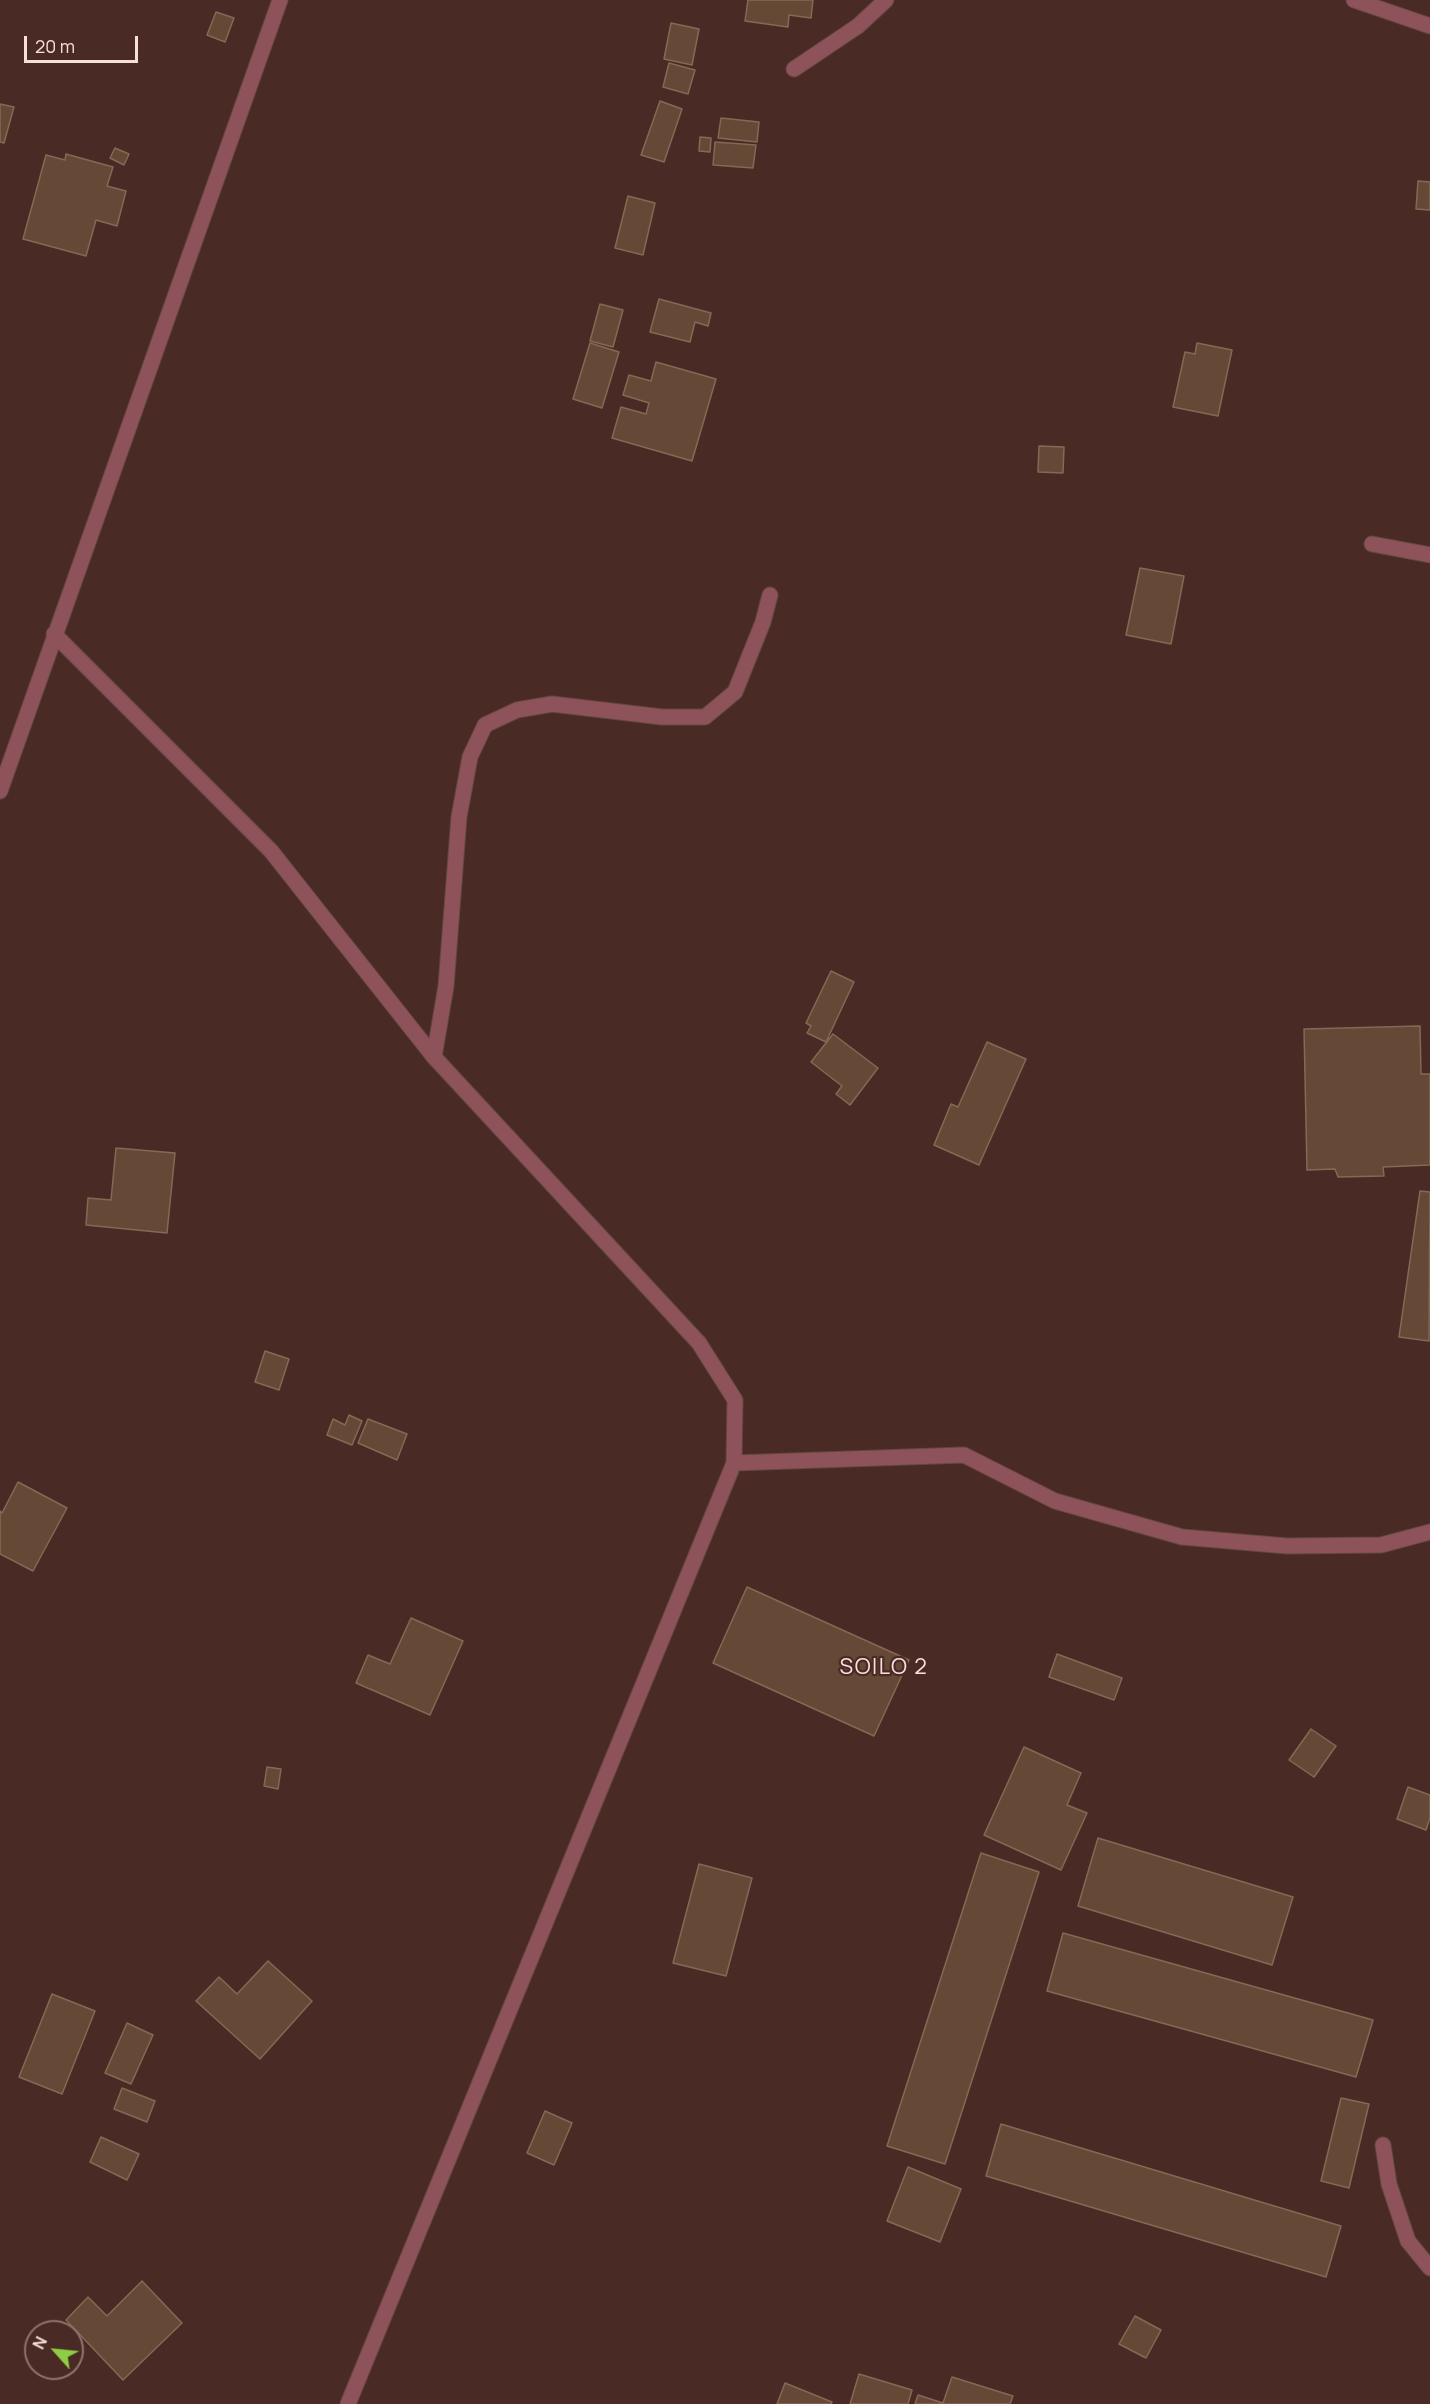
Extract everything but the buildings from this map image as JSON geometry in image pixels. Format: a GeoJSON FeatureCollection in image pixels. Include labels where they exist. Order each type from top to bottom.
{"type":"FeatureCollection","features":[{"type":"Feature","properties":{"kind":"street"},"geometry":{"type":"LineString","coordinates":[[0,791],[280,0]]}},
{"type":"Feature","properties":{"kind":"street"},"geometry":{"type":"LineString","coordinates":[[795,69],[858,26],[886,0]]}},
{"type":"Feature","properties":{"kind":"street"},"geometry":{"type":"LineString","coordinates":[[1354,0],[1430,26]]}},
{"type":"Feature","properties":{"kind":"street"},"geometry":{"type":"LineString","coordinates":[[1372,544],[1430,555]]}},
{"type":"Feature","properties":{"kind":"street"},"geometry":{"type":"LineString","coordinates":[[434,1057],[446,986],[459,817],[470,757],[485,724],[517,710],[552,704],[662,717],[705,717],[735,692],[763,622],[770,595]]}},
{"type":"Feature","properties":{"kind":"street"},"geometry":{"type":"LineString","coordinates":[[54,634],[271,851],[434,1057],[525,1158],[699,1342],[735,1400],[734,1463],[348,2404]]}},
{"type":"Feature","properties":{"kind":"street"},"geometry":{"type":"LineString","coordinates":[[734,1463],[964,1455],[1055,1501],[1182,1536],[1287,1546],[1381,1545],[1430,1532]]}},
{"type":"Feature","properties":{"kind":"street"},"geometry":{"type":"LineString","coordinates":[[1383,2145],[1389,2184],[1408,2241],[1430,2268]]}},
{"type":"Feature","properties":{"kind":"district","name":"SOILO 2"},"geometry":{"type":"Point","coordinates":[884,1668]}}]}
